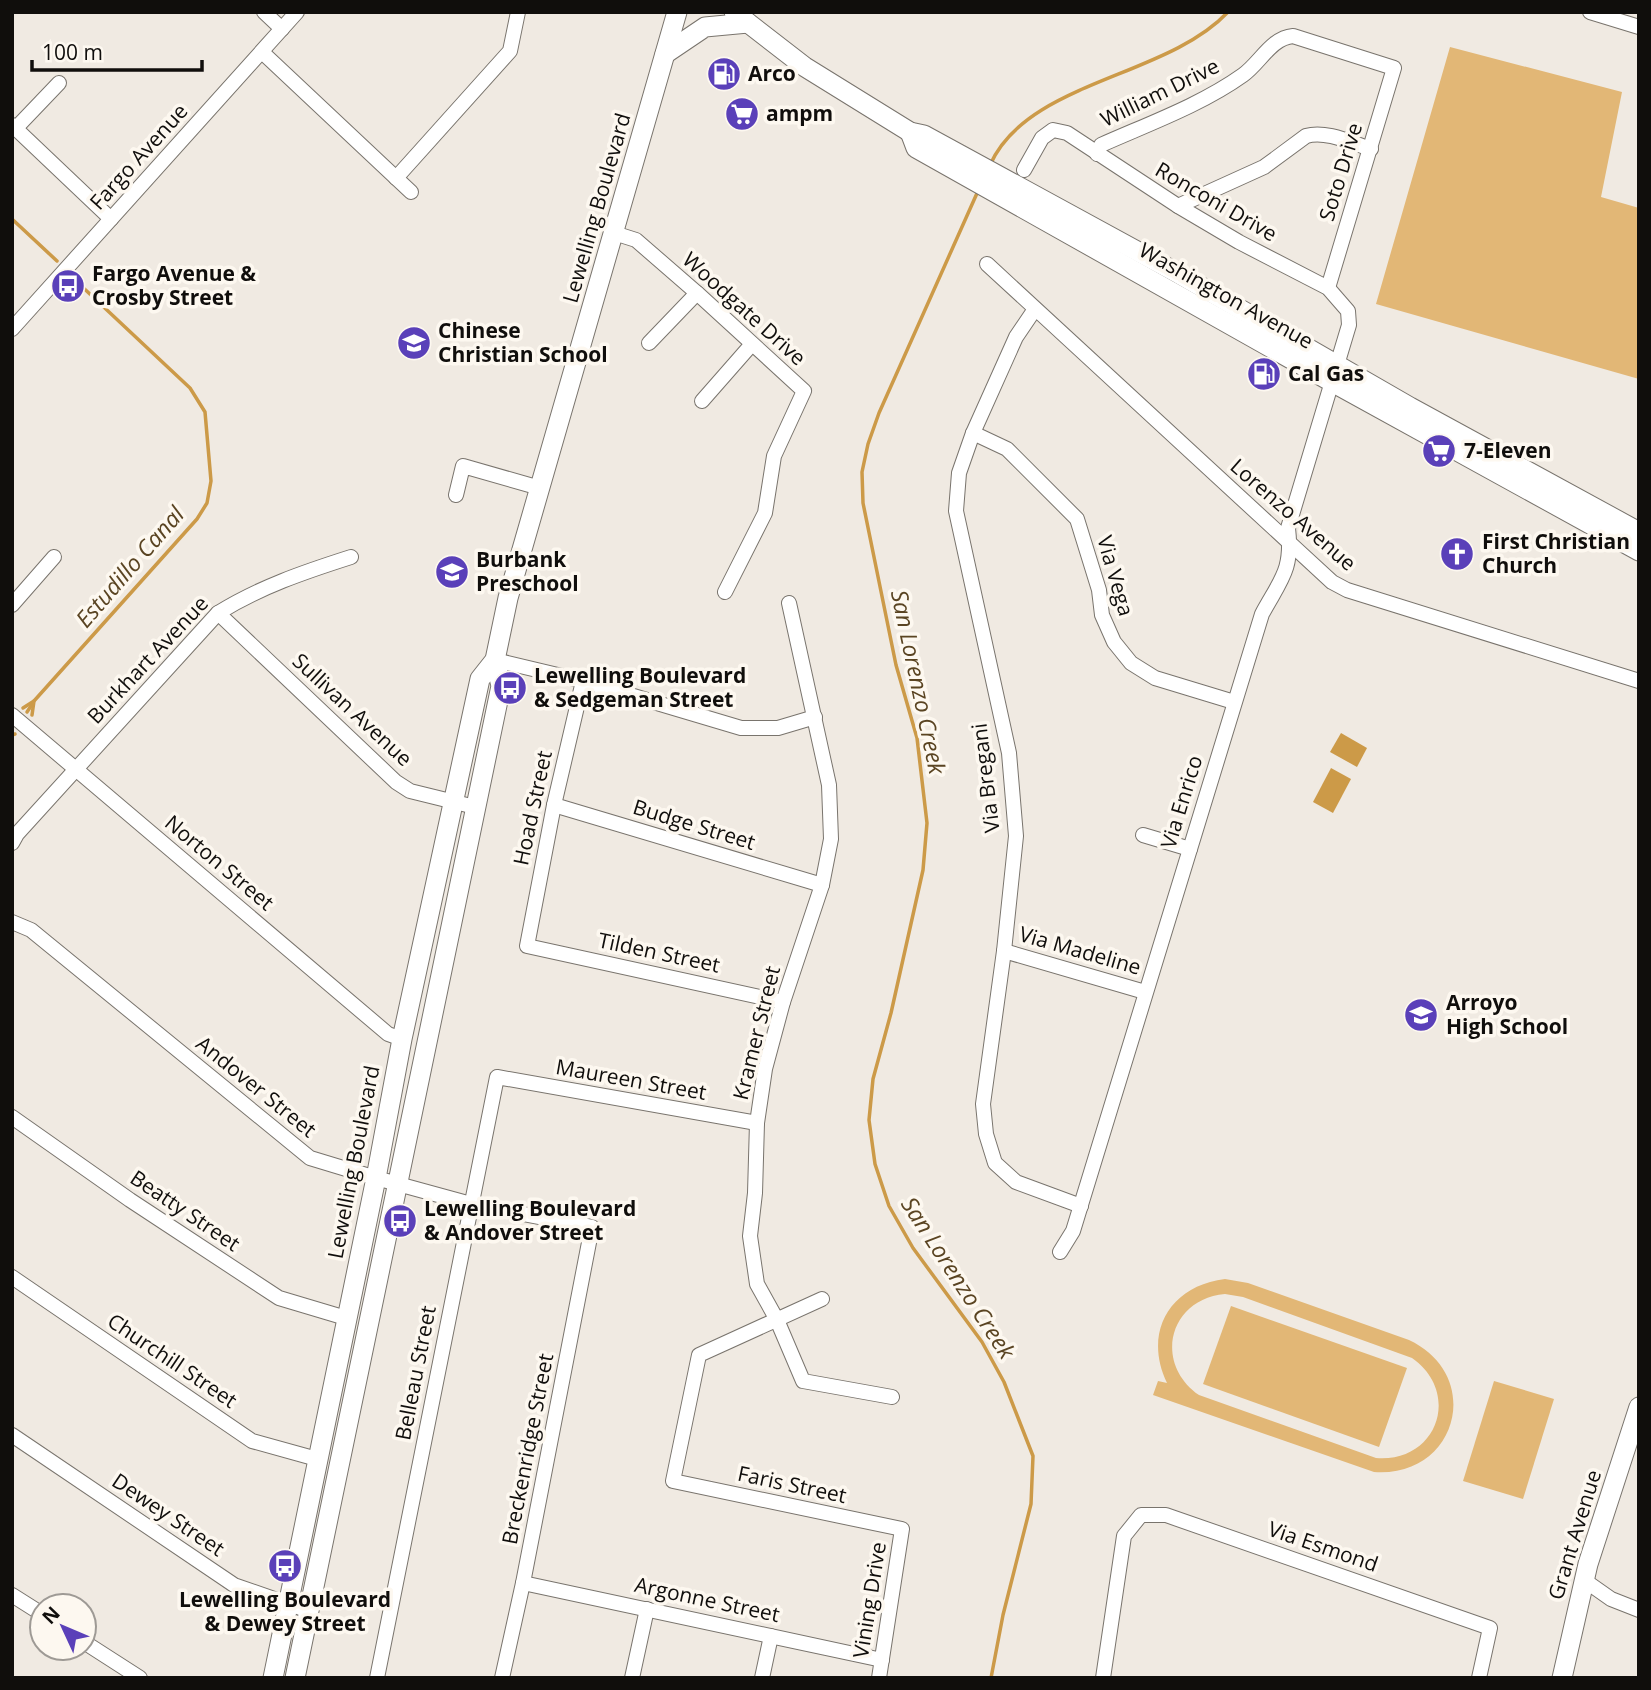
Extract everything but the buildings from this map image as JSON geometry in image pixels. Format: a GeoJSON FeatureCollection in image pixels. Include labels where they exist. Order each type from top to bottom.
{"type":"FeatureCollection","features":[{"type":"Feature","properties":{"kind":"main road","name":"Lewelling Boulevard"},"geometry":{"type":"LineString","coordinates":[[273,1678],[402,1040],[480,679],[495,660],[508,598],[674,15]]}},
{"type":"Feature","properties":{"kind":"main road"},"geometry":{"type":"LineString","coordinates":[[664,54],[705,27],[741,18]]}},
{"type":"Feature","properties":{"kind":"main road","name":"Washington Avenue"},"geometry":{"type":"LineString","coordinates":[[741,18],[805,67],[910,132],[916,148],[966,167],[1335,374],[1639,551]]}},
{"type":"Feature","properties":{"kind":"main road","name":"Washington Avenue"},"geometry":{"type":"LineString","coordinates":[[1335,374],[1639,532]]}},
{"type":"Feature","properties":{"kind":"main road","name":"Lewelling Boulevard"},"geometry":{"type":"LineString","coordinates":[[295,1678],[501,683],[495,660]]}},
{"type":"Feature","properties":{"kind":"main road"},"geometry":{"type":"LineString","coordinates":[[402,1040],[422,1060]]}},
{"type":"Feature","properties":{"kind":"main road","name":"Grant Avenue"},"geometry":{"type":"LineString","coordinates":[[1562,1678],[1584,1580],[1639,1407]]}},
{"type":"Feature","properties":{"kind":"street"},"geometry":{"type":"LineString","coordinates":[[264,12],[282,29]]}},
{"type":"Feature","properties":{"kind":"street","name":"Fargo Avenue"},"geometry":{"type":"LineString","coordinates":[[12,329],[297,12]]}},
{"type":"Feature","properties":{"kind":"street"},"geometry":{"type":"LineString","coordinates":[[396,178],[510,51],[518,12]]}},
{"type":"Feature","properties":{"kind":"street"},"geometry":{"type":"LineString","coordinates":[[1590,12],[1639,27]]}},
{"type":"Feature","properties":{"kind":"street","name":"William Drive"},"geometry":{"type":"LineString","coordinates":[[1097,154],[1101,145],[1226,87],[1247,73],[1285,37],[1293,36],[1394,68]]}},
{"type":"Feature","properties":{"kind":"street"},"geometry":{"type":"LineString","coordinates":[[262,52],[411,192]]}},
{"type":"Feature","properties":{"kind":"street","name":"Soto Drive"},"geometry":{"type":"LineString","coordinates":[[1328,288],[1394,68]]}},
{"type":"Feature","properties":{"kind":"street"},"geometry":{"type":"LineString","coordinates":[[59,83],[14,126],[111,219]]}},
{"type":"Feature","properties":{"kind":"street","name":"Ronconi Drive"},"geometry":{"type":"LineString","coordinates":[[1024,170],[1042,138],[1053,130],[1067,133],[1178,206],[1239,242],[1328,288],[1349,313],[1349,325],[1335,374]]}},
{"type":"Feature","properties":{"kind":"street"},"geometry":{"type":"LineString","coordinates":[[1178,206],[1264,167],[1306,135],[1314,133],[1371,149]]}},
{"type":"Feature","properties":{"kind":"street","name":"Woodgate Drive"},"geometry":{"type":"LineString","coordinates":[[614,233],[636,240],[804,391],[774,456],[765,513],[725,592]]}},
{"type":"Feature","properties":{"kind":"street","name":"Lorenzo Avenue"},"geometry":{"type":"LineString","coordinates":[[987,264],[1332,582],[1347,590],[1639,681]]}},
{"type":"Feature","properties":{"kind":"street"},"geometry":{"type":"LineString","coordinates":[[649,343],[697,293]]}},
{"type":"Feature","properties":{"kind":"street"},"geometry":{"type":"LineString","coordinates":[[12,306],[24,316]]}},
{"type":"Feature","properties":{"kind":"street","name":"Via Bregani"},"geometry":{"type":"LineString","coordinates":[[1035,309],[1016,337],[973,433],[959,473],[956,512],[1009,753],[1016,836],[984,1104],[986,1134],[995,1163],[1016,1182],[1081,1206]]}},
{"type":"Feature","properties":{"kind":"street"},"geometry":{"type":"LineString","coordinates":[[702,401],[752,344]]}},
{"type":"Feature","properties":{"kind":"street","name":"Via Enrico"},"geometry":{"type":"LineString","coordinates":[[1060,1252],[1073,1231],[1081,1206],[1262,614],[1288,567],[1288,528],[1335,374]]}},
{"type":"Feature","properties":{"kind":"street","name":"Via Vega"},"geometry":{"type":"LineString","coordinates":[[973,433],[1007,449],[1077,519],[1099,590],[1102,615],[1114,642],[1132,663],[1155,678],[1234,702]]}},
{"type":"Feature","properties":{"kind":"street"},"geometry":{"type":"LineString","coordinates":[[456,495],[463,466],[540,488]]}},
{"type":"Feature","properties":{"kind":"street"},"geometry":{"type":"LineString","coordinates":[[12,605],[54,557]]}},
{"type":"Feature","properties":{"kind":"street","name":"Burkhart Avenue"},"geometry":{"type":"LineString","coordinates":[[12,843],[75,769],[218,613],[245,596],[297,574],[351,557]]}},
{"type":"Feature","properties":{"kind":"street","name":"Kramer Street"},"geometry":{"type":"LineString","coordinates":[[789,603],[829,785],[831,839],[822,885],[783,1002],[765,1069],[757,1123],[755,1193],[750,1236],[757,1284],[777,1320],[803,1381],[892,1397]]}},
{"type":"Feature","properties":{"kind":"street","name":"Sullivan Avenue"},"geometry":{"type":"LineString","coordinates":[[218,613],[396,782],[410,791],[475,807]]}},
{"type":"Feature","properties":{"kind":"street"},"geometry":{"type":"LineString","coordinates":[[495,660],[583,681],[741,728],[778,728],[815,718]]}},
{"type":"Feature","properties":{"kind":"street","name":"Hoad Street"},"geometry":{"type":"LineString","coordinates":[[527,946],[554,805],[583,681]]}},
{"type":"Feature","properties":{"kind":"street","name":"Norton Street"},"geometry":{"type":"LineString","coordinates":[[12,715],[388,1034],[402,1040]]}},
{"type":"Feature","properties":{"kind":"street","name":"Budge Street"},"geometry":{"type":"LineString","coordinates":[[554,805],[822,885]]}},
{"type":"Feature","properties":{"kind":"street"},"geometry":{"type":"LineString","coordinates":[[1143,835],[1190,849]]}},
{"type":"Feature","properties":{"kind":"street","name":"Andover Street"},"geometry":{"type":"LineString","coordinates":[[12,922],[31,930],[310,1158],[471,1204],[592,1227]]}},
{"type":"Feature","properties":{"kind":"street","name":"Tilden Street"},"geometry":{"type":"LineString","coordinates":[[527,946],[783,1002]]}},
{"type":"Feature","properties":{"kind":"street","name":"Via Madeline"},"geometry":{"type":"LineString","coordinates":[[1004,951],[1145,992]]}},
{"type":"Feature","properties":{"kind":"street","name":"Maureen Street"},"geometry":{"type":"LineString","coordinates":[[497,1077],[757,1123]]}},
{"type":"Feature","properties":{"kind":"street","name":"Belleau Street"},"geometry":{"type":"LineString","coordinates":[[377,1678],[497,1077]]}},
{"type":"Feature","properties":{"kind":"street","name":"Beatty Street"},"geometry":{"type":"LineString","coordinates":[[12,1117],[130,1200],[279,1298],[346,1318]]}},
{"type":"Feature","properties":{"kind":"street","name":"Breckenridge Street"},"geometry":{"type":"LineString","coordinates":[[502,1678],[592,1227]]}},
{"type":"Feature","properties":{"kind":"street","name":"Churchill Street"},"geometry":{"type":"LineString","coordinates":[[12,1277],[252,1441],[317,1459]]}},
{"type":"Feature","properties":{"kind":"street"},"geometry":{"type":"LineString","coordinates":[[777,1320],[822,1299]]}},
{"type":"Feature","properties":{"kind":"street","name":"Faris Street"},"geometry":{"type":"LineString","coordinates":[[777,1320],[699,1355],[673,1481],[902,1530]]}},
{"type":"Feature","properties":{"kind":"street","name":"Dewey Street"},"geometry":{"type":"LineString","coordinates":[[12,1435],[234,1585],[309,1611]]}},
{"type":"Feature","properties":{"kind":"street","name":"Via Esmond"},"geometry":{"type":"LineString","coordinates":[[1103,1678],[1124,1536],[1141,1515],[1166,1515],[1489,1628],[1479,1678]]}},
{"type":"Feature","properties":{"kind":"street","name":"Vining Drive"},"geometry":{"type":"LineString","coordinates":[[879,1678],[902,1530]]}},
{"type":"Feature","properties":{"kind":"street"},"geometry":{"type":"LineString","coordinates":[[1584,1580],[1611,1599],[1639,1610]]}},
{"type":"Feature","properties":{"kind":"street","name":"Argonne Street"},"geometry":{"type":"LineString","coordinates":[[523,1583],[882,1660]]}},
{"type":"Feature","properties":{"kind":"street"},"geometry":{"type":"LineString","coordinates":[[12,1595],[28,1605]]}},
{"type":"Feature","properties":{"kind":"street"},"geometry":{"type":"LineString","coordinates":[[632,1678],[647,1609]]}},
{"type":"Feature","properties":{"kind":"street"},"geometry":{"type":"LineString","coordinates":[[762,1678],[771,1636]]}},
{"type":"Feature","properties":{"kind":"street"},"geometry":{"type":"LineString","coordinates":[[98,1651],[139,1678]]}},
{"type":"Feature","properties":{"kind":"shaded area"},"geometry":{"type":"Polygon","coordinates":[[[1450,47],[1622,92],[1601,197],[1639,208],[1639,379],[1376,304],[1450,47]]]}},
{"type":"Feature","properties":{"kind":"shaded area"},"geometry":{"type":"Polygon","coordinates":[[[1341,733],[1367,748],[1357,767],[1330,752],[1341,733]]]}},
{"type":"Feature","properties":{"kind":"shaded area"},"geometry":{"type":"Polygon","coordinates":[[[1331,768],[1351,779],[1333,813],[1313,802],[1331,768]]]}},
{"type":"Feature","properties":{"kind":"shaded area"},"geometry":{"type":"Polygon","coordinates":[[[1225,1279],[1248,1283],[1409,1340],[1433,1356],[1447,1377],[1453,1399],[1451,1422],[1442,1442],[1425,1459],[1402,1470],[1374,1472],[1153,1395],[1158,1381],[1167,1383],[1160,1364],[1158,1347],[1160,1330],[1166,1315],[1189,1291],[1205,1283],[1225,1279]],[[1225,1294],[1206,1298],[1191,1307],[1180,1320],[1174,1334],[1172,1350],[1176,1366],[1185,1382],[1199,1395],[1376,1458],[1397,1457],[1414,1449],[1427,1438],[1436,1423],[1439,1406],[1436,1389],[1427,1373],[1412,1358],[1243,1297],[1225,1294]]]}},
{"type":"Feature","properties":{"kind":"shaded area"},"geometry":{"type":"Polygon","coordinates":[[[1231,1306],[1407,1368],[1379,1447],[1203,1384],[1231,1306]]]}},
{"type":"Feature","properties":{"kind":"shaded area"},"geometry":{"type":"Polygon","coordinates":[[[1494,1381],[1554,1399],[1523,1499],[1463,1481],[1494,1381]]]}},
{"type":"Feature","properties":{"kind":"waterway","name":"San Lorenzo Creek"},"geometry":{"type":"LineString","coordinates":[[990,165],[1008,137],[1034,115],[1065,97],[1170,52],[1201,34],[1228,12]]}},
{"type":"Feature","properties":{"kind":"waterway","name":"San Lorenzo Creek"},"geometry":{"type":"LineString","coordinates":[[978,191],[879,413],[862,472],[863,503],[896,665],[917,738],[927,823],[923,870],[891,1013],[873,1079],[869,1120],[875,1164],[889,1206],[913,1248],[982,1342],[1004,1382],[1033,1456],[1031,1504],[1003,1615],[991,1678]]}},
{"type":"Feature","properties":{"kind":"waterway","name":"Estudillo Canal"},"geometry":{"type":"LineString","coordinates":[[12,219],[57,261]]}},
{"type":"Feature","properties":{"kind":"waterway","name":"Estudillo Canal"},"geometry":{"type":"LineString","coordinates":[[32,715],[34,701],[197,519],[207,503],[211,481],[205,412],[190,388],[76,281]]}},
{"type":"Feature","properties":{"kind":"waterway","name":"Estudillo Canal"},"geometry":{"type":"LineString","coordinates":[[23,708],[34,701]]}},
{"type":"Feature","properties":{"kind":"waterway","name":"Estudillo Canal"},"geometry":{"type":"LineString","coordinates":[[27,712],[33,703]]}},
{"type":"Feature","properties":{"kind":"place","name":"Arco"},"geometry":{"type":"Point","coordinates":[724,74]}},
{"type":"Feature","properties":{"kind":"place","name":"ampm"},"geometry":{"type":"Point","coordinates":[742,114]}},
{"type":"Feature","properties":{"kind":"place","name":"Fargo Avenue & Crosby Street"},"geometry":{"type":"Point","coordinates":[68,286]}},
{"type":"Feature","properties":{"kind":"place","name":"Chinese Christian School"},"geometry":{"type":"Point","coordinates":[414,343]}},
{"type":"Feature","properties":{"kind":"place","name":"Cal Gas"},"geometry":{"type":"Point","coordinates":[1264,374]}},
{"type":"Feature","properties":{"kind":"place","name":"7-Eleven"},"geometry":{"type":"Point","coordinates":[1439,451]}},
{"type":"Feature","properties":{"kind":"place","name":"First Christian Church"},"geometry":{"type":"Point","coordinates":[1457,554]}},
{"type":"Feature","properties":{"kind":"place","name":"Burbank Preschool"},"geometry":{"type":"Point","coordinates":[452,572]}},
{"type":"Feature","properties":{"kind":"place","name":"Lewelling Boulevard & Sedgeman Street"},"geometry":{"type":"Point","coordinates":[510,688]}},
{"type":"Feature","properties":{"kind":"place","name":"Arroyo High School"},"geometry":{"type":"Point","coordinates":[1421,1015]}},
{"type":"Feature","properties":{"kind":"place","name":"Lewelling Boulevard & Andover Street"},"geometry":{"type":"Point","coordinates":[400,1221]}},
{"type":"Feature","properties":{"kind":"place","name":"Lewelling Boulevard & Dewey Street"},"geometry":{"type":"Point","coordinates":[285,1566]}}]}
